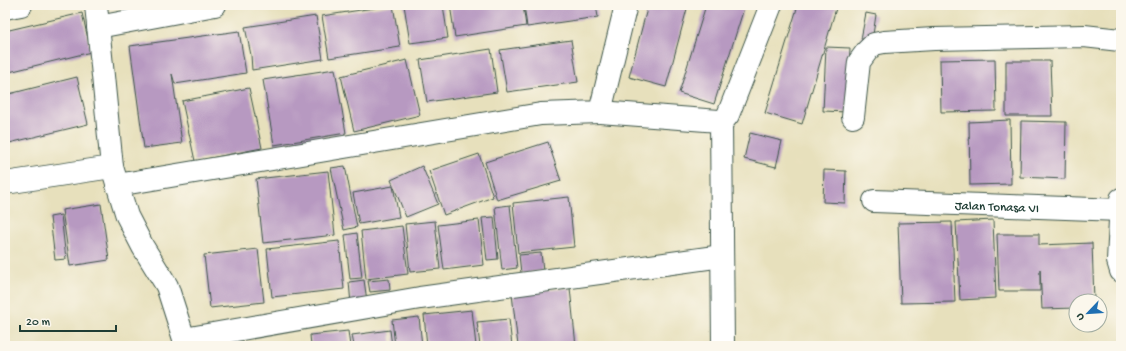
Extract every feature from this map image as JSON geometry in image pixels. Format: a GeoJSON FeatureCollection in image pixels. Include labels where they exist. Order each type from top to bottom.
{"type":"FeatureCollection","features":[{"type":"Feature","properties":{"kind":"street"},"geometry":{"type":"LineString","coordinates":[[5,8],[20,5]]}},
{"type":"Feature","properties":{"kind":"street"},"geometry":{"type":"LineString","coordinates":[[96,5],[115,176],[127,216],[143,247],[167,286],[184,343],[420,298],[722,256]]}},
{"type":"Feature","properties":{"kind":"street"},"geometry":{"type":"LineString","coordinates":[[98,27],[215,5]]}},
{"type":"Feature","properties":{"kind":"street"},"geometry":{"type":"LineString","coordinates":[[600,112],[626,5]]}},
{"type":"Feature","properties":{"kind":"street"},"geometry":{"type":"LineString","coordinates":[[5,183],[115,176],[541,114],[600,112],[721,121],[728,115],[771,5]]}},
{"type":"Feature","properties":{"kind":"street"},"geometry":{"type":"LineString","coordinates":[[853,117],[859,62],[874,44],[934,39],[1084,36],[1121,41]]}},
{"type":"Feature","properties":{"kind":"street"},"geometry":{"type":"LineString","coordinates":[[721,121],[723,346]]}},
{"type":"Feature","properties":{"kind":"street","name":"Jalan Tonasa VI"},"geometry":{"type":"LineString","coordinates":[[874,201],[1120,204]]}},
{"type":"Feature","properties":{"kind":"street"},"geometry":{"type":"LineString","coordinates":[[1120,204],[1118,261],[1121,271]]}},
{"type":"Feature","properties":{"kind":"building"},"geometry":{"type":"Polygon","coordinates":[[[393,5],[400,47],[329,58],[322,16],[393,5]]]}},
{"type":"Feature","properties":{"kind":"building"},"geometry":{"type":"Polygon","coordinates":[[[404,5],[443,5],[448,38],[410,43],[404,5]]]}},
{"type":"Feature","properties":{"kind":"building"},"geometry":{"type":"Polygon","coordinates":[[[450,5],[523,5],[526,26],[455,37],[450,5]]]}},
{"type":"Feature","properties":{"kind":"building"},"geometry":{"type":"Polygon","coordinates":[[[524,5],[596,5],[598,17],[527,27],[524,5]]]}},
{"type":"Feature","properties":{"kind":"building"},"geometry":{"type":"Polygon","coordinates":[[[648,5],[688,5],[666,87],[629,77],[648,5]]]}},
{"type":"Feature","properties":{"kind":"building"},"geometry":{"type":"Polygon","coordinates":[[[706,5],[745,5],[714,104],[679,93],[706,5]]]}},
{"type":"Feature","properties":{"kind":"building"},"geometry":{"type":"Polygon","coordinates":[[[798,5],[837,5],[802,124],[765,113],[798,5]]]}},
{"type":"Feature","properties":{"kind":"building"},"geometry":{"type":"Polygon","coordinates":[[[82,13],[91,52],[5,73],[5,31],[82,13]]]}},
{"type":"Feature","properties":{"kind":"building"},"geometry":{"type":"Polygon","coordinates":[[[866,13],[876,15],[872,41],[861,39],[866,13]]]}},
{"type":"Feature","properties":{"kind":"building"},"geometry":{"type":"Polygon","coordinates":[[[316,16],[323,59],[252,70],[251,55],[245,27],[316,16]]]}},
{"type":"Feature","properties":{"kind":"building"},"geometry":{"type":"Polygon","coordinates":[[[239,31],[246,73],[175,84],[172,74],[182,143],[144,148],[130,46],[239,31]]]}},
{"type":"Feature","properties":{"kind":"building"},"geometry":{"type":"Polygon","coordinates":[[[571,40],[578,82],[507,92],[500,50],[571,40]]]}},
{"type":"Feature","properties":{"kind":"building"},"geometry":{"type":"Polygon","coordinates":[[[826,47],[850,48],[847,112],[823,111],[826,47]]]}},
{"type":"Feature","properties":{"kind":"building"},"geometry":{"type":"Polygon","coordinates":[[[491,49],[497,92],[427,102],[420,60],[491,49]]]}},
{"type":"Feature","properties":{"kind":"building"},"geometry":{"type":"Polygon","coordinates":[[[995,59],[996,111],[941,112],[940,60],[995,59]]]}},
{"type":"Feature","properties":{"kind":"building"},"geometry":{"type":"Polygon","coordinates":[[[407,60],[420,115],[354,131],[341,76],[407,60]]]}},
{"type":"Feature","properties":{"kind":"building"},"geometry":{"type":"Polygon","coordinates":[[[1006,61],[1050,61],[1052,116],[1006,116],[1006,61]]]}},
{"type":"Feature","properties":{"kind":"building"},"geometry":{"type":"Polygon","coordinates":[[[335,69],[346,133],[274,145],[263,80],[335,69]]]}},
{"type":"Feature","properties":{"kind":"building"},"geometry":{"type":"Polygon","coordinates":[[[77,77],[88,124],[5,144],[5,95],[77,77]]]}},
{"type":"Feature","properties":{"kind":"building"},"geometry":{"type":"Polygon","coordinates":[[[249,88],[262,148],[195,161],[182,101],[249,88]]]}},
{"type":"Feature","properties":{"kind":"building"},"geometry":{"type":"Polygon","coordinates":[[[1010,120],[1011,184],[970,185],[969,122],[1010,120]]]}},
{"type":"Feature","properties":{"kind":"building"},"geometry":{"type":"Polygon","coordinates":[[[1021,121],[1066,122],[1065,179],[1020,177],[1021,121]]]}},
{"type":"Feature","properties":{"kind":"building"},"geometry":{"type":"Polygon","coordinates":[[[750,133],[782,141],[776,167],[744,159],[750,133]]]}},
{"type":"Feature","properties":{"kind":"building"},"geometry":{"type":"Polygon","coordinates":[[[548,142],[561,181],[497,200],[485,162],[548,142]]]}},
{"type":"Feature","properties":{"kind":"building"},"geometry":{"type":"Polygon","coordinates":[[[479,154],[493,197],[444,215],[429,171],[479,154]]]}},
{"type":"Feature","properties":{"kind":"building"},"geometry":{"type":"Polygon","coordinates":[[[345,166],[357,227],[344,230],[331,168],[345,166]]]}},
{"type":"Feature","properties":{"kind":"building"},"geometry":{"type":"Polygon","coordinates":[[[422,166],[438,204],[406,217],[391,180],[422,166]]]}},
{"type":"Feature","properties":{"kind":"building"},"geometry":{"type":"Polygon","coordinates":[[[824,170],[846,171],[845,203],[823,202],[824,170]]]}},
{"type":"Feature","properties":{"kind":"building"},"geometry":{"type":"Polygon","coordinates":[[[328,171],[335,235],[263,243],[256,179],[328,171]]]}},
{"type":"Feature","properties":{"kind":"building"},"geometry":{"type":"Polygon","coordinates":[[[393,186],[399,217],[359,224],[353,193],[393,186]]]}},
{"type":"Feature","properties":{"kind":"building"},"geometry":{"type":"Polygon","coordinates":[[[569,197],[574,247],[518,253],[513,203],[569,197]]]}},
{"type":"Feature","properties":{"kind":"building"},"geometry":{"type":"Polygon","coordinates":[[[101,204],[109,260],[70,266],[62,210],[101,204]]]}},
{"type":"Feature","properties":{"kind":"building"},"geometry":{"type":"Polygon","coordinates":[[[510,205],[517,268],[502,270],[495,207],[510,205]]]}},
{"type":"Feature","properties":{"kind":"building"},"geometry":{"type":"Polygon","coordinates":[[[61,215],[66,259],[55,260],[50,217],[61,215]]]}},
{"type":"Feature","properties":{"kind":"building"},"geometry":{"type":"Polygon","coordinates":[[[494,217],[498,259],[487,260],[482,218],[494,217]]]}},
{"type":"Feature","properties":{"kind":"building"},"geometry":{"type":"Polygon","coordinates":[[[479,220],[484,265],[444,270],[438,225],[479,220]]]}},
{"type":"Feature","properties":{"kind":"building"},"geometry":{"type":"Polygon","coordinates":[[[993,220],[996,298],[960,300],[956,222],[993,220]]]}},
{"type":"Feature","properties":{"kind":"building"},"geometry":{"type":"Polygon","coordinates":[[[435,221],[440,269],[410,272],[405,224],[435,221]]]}},
{"type":"Feature","properties":{"kind":"building"},"geometry":{"type":"Polygon","coordinates":[[[952,222],[955,302],[901,303],[898,223],[952,222]]]}},
{"type":"Feature","properties":{"kind":"building"},"geometry":{"type":"Polygon","coordinates":[[[402,226],[408,274],[366,279],[361,231],[402,226]]]}},
{"type":"Feature","properties":{"kind":"building"},"geometry":{"type":"Polygon","coordinates":[[[357,233],[362,278],[350,279],[345,235],[357,233]]]}},
{"type":"Feature","properties":{"kind":"building"},"geometry":{"type":"Polygon","coordinates":[[[997,234],[1039,234],[1039,245],[1092,243],[1094,293],[1068,293],[1068,308],[1042,309],[1040,269],[1040,291],[999,291],[997,234]]]}},
{"type":"Feature","properties":{"kind":"building"},"geometry":{"type":"Polygon","coordinates":[[[339,241],[344,289],[272,297],[267,249],[339,241]]]}},
{"type":"Feature","properties":{"kind":"building"},"geometry":{"type":"Polygon","coordinates":[[[258,249],[264,302],[210,308],[204,255],[258,249]]]}},
{"type":"Feature","properties":{"kind":"building"},"geometry":{"type":"Polygon","coordinates":[[[541,253],[543,271],[521,273],[519,255],[541,253]]]}},
{"type":"Feature","properties":{"kind":"building"},"geometry":{"type":"Polygon","coordinates":[[[389,279],[390,290],[370,292],[368,281],[389,279]]]}},
{"type":"Feature","properties":{"kind":"building"},"geometry":{"type":"Polygon","coordinates":[[[364,280],[367,301],[351,304],[349,282],[364,280]]]}},
{"type":"Feature","properties":{"kind":"building"},"geometry":{"type":"Polygon","coordinates":[[[570,288],[576,346],[518,346],[512,294],[570,288]]]}},
{"type":"Feature","properties":{"kind":"building"},"geometry":{"type":"Polygon","coordinates":[[[472,310],[476,346],[427,346],[424,315],[472,310]]]}},
{"type":"Feature","properties":{"kind":"building"},"geometry":{"type":"Polygon","coordinates":[[[419,317],[422,346],[395,346],[392,320],[419,317]]]}},
{"type":"Feature","properties":{"kind":"building"},"geometry":{"type":"Polygon","coordinates":[[[509,319],[512,346],[480,346],[477,322],[509,319]]]}},
{"type":"Feature","properties":{"kind":"building"},"geometry":{"type":"Polygon","coordinates":[[[390,330],[392,346],[354,346],[352,335],[390,330]]]}},
{"type":"Feature","properties":{"kind":"building"},"geometry":{"type":"Polygon","coordinates":[[[348,331],[350,346],[311,346],[310,335],[348,331]]]}}]}
